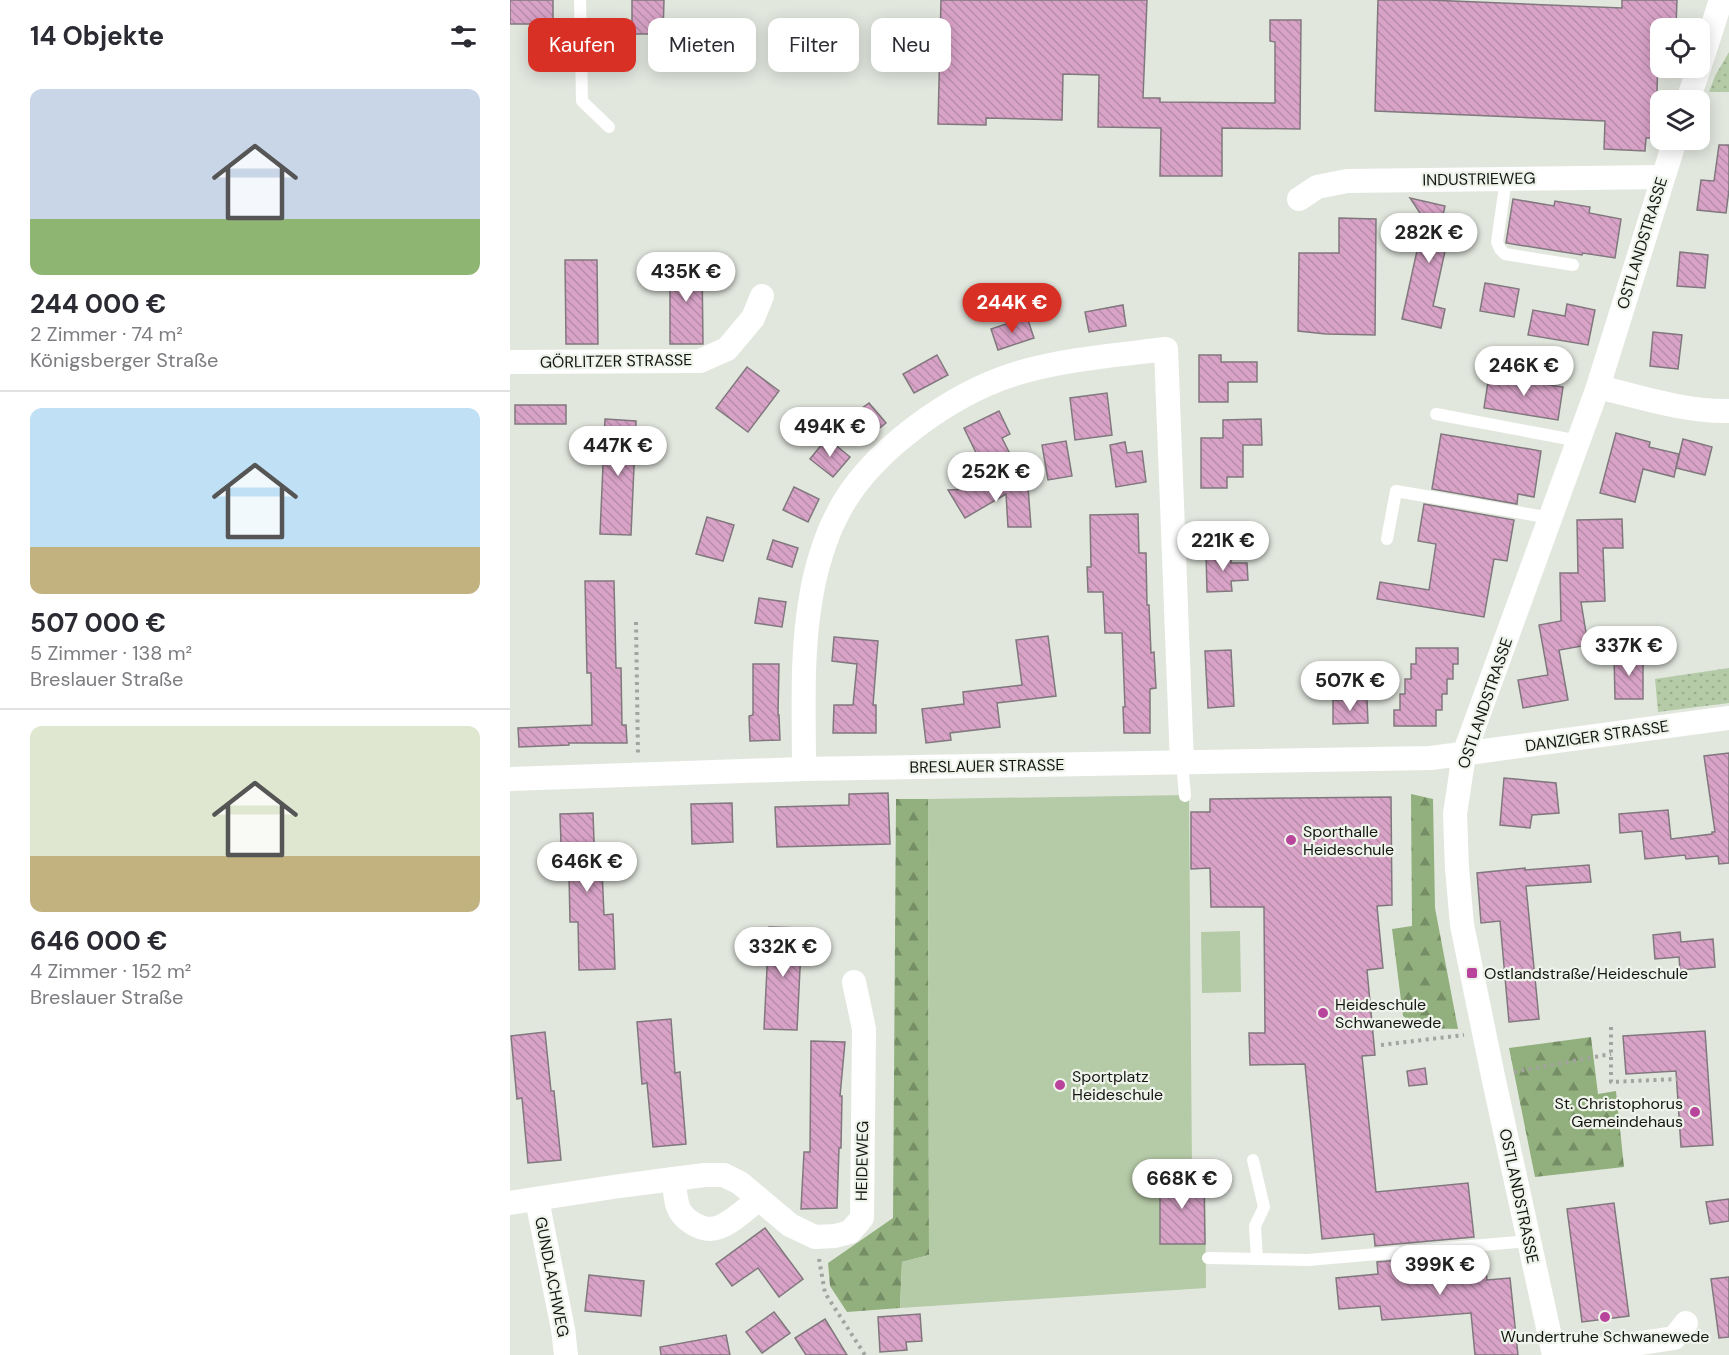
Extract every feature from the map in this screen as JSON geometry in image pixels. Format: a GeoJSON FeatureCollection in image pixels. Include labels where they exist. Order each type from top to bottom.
{"type":"FeatureCollection","features":[{"type":"Feature","properties":{"kind":"street"},"geometry":{"type":"LineString","coordinates":[[1710,34],[1721,0]]}},
{"type":"Feature","properties":{"kind":"street","name":"OSTLANDSTRASSE"},"geometry":{"type":"LineString","coordinates":[[1554,1355],[1462,925],[1455,814],[1464,754],[1598,387],[1672,150]]}},
{"type":"Feature","properties":{"kind":"street","name":"INDUSTRIEWEG"},"geometry":{"type":"LineString","coordinates":[[1299,199],[1317,187],[1347,181],[1663,177]]}},
{"type":"Feature","properties":{"kind":"street","name":"GÖRLITZER STRASSE"},"geometry":{"type":"LineString","coordinates":[[510,362],[700,361],[727,349],[753,318],[762,296]]}},
{"type":"Feature","properties":{"kind":"street"},"geometry":{"type":"LineString","coordinates":[[804,769],[804,649],[811,595],[826,542],[837,514],[854,486],[909,431],[952,403],[988,384],[1049,366],[1166,349],[1182,763]]}},
{"type":"Feature","properties":{"kind":"street"},"geometry":{"type":"LineString","coordinates":[[1598,387],[1666,404],[1729,411]]}},
{"type":"Feature","properties":{"kind":"street","name":"DANZIGER STRASSE"},"geometry":{"type":"LineString","coordinates":[[1464,754],[1729,718]]}},
{"type":"Feature","properties":{"kind":"street","name":"BRESLAUER STRASSE"},"geometry":{"type":"LineString","coordinates":[[510,779],[804,769],[1431,758],[1464,754]]}},
{"type":"Feature","properties":{"kind":"street","name":"HEIDEWEG"},"geometry":{"type":"LineString","coordinates":[[815,1237],[835,1236],[850,1232],[862,1218],[864,1029],[854,982]]}},
{"type":"Feature","properties":{"kind":"street"},"geometry":{"type":"LineString","coordinates":[[510,1203],[674,1179],[724,1175],[740,1183],[790,1225],[815,1237]]}},
{"type":"Feature","properties":{"kind":"street"},"geometry":{"type":"LineString","coordinates":[[674,1179],[679,1210],[688,1220],[702,1228],[716,1228],[723,1225],[759,1198]]}},
{"type":"Feature","properties":{"kind":"street","name":"GUNDLACHWEG"},"geometry":{"type":"LineString","coordinates":[[537,1200],[563,1329],[566,1355]]}},
{"type":"Feature","properties":{"kind":"street"},"geometry":{"type":"LineString","coordinates":[[1561,1355],[1674,1338],[1686,1323]]}},
{"type":"Feature","properties":{"kind":"lane"},"geometry":{"type":"LineString","coordinates":[[580,0],[582,101],[609,127]]}},
{"type":"Feature","properties":{"kind":"lane"},"geometry":{"type":"LineString","coordinates":[[1506,179],[1497,242],[1500,249],[1505,254],[1573,265]]}},
{"type":"Feature","properties":{"kind":"lane"},"geometry":{"type":"LineString","coordinates":[[1436,414],[1578,441]]}},
{"type":"Feature","properties":{"kind":"lane"},"geometry":{"type":"LineString","coordinates":[[1387,539],[1396,490],[1551,518]]}},
{"type":"Feature","properties":{"kind":"lane"},"geometry":{"type":"LineString","coordinates":[[1182,763],[1185,796]]}},
{"type":"Feature","properties":{"kind":"lane"},"geometry":{"type":"LineString","coordinates":[[1253,1160],[1264,1207],[1256,1226],[1257,1259]]}},
{"type":"Feature","properties":{"kind":"lane"},"geometry":{"type":"LineString","coordinates":[[1208,1258],[1308,1260],[1529,1242]]}},
{"type":"Feature","properties":{"kind":"path"},"geometry":{"type":"LineString","coordinates":[[636,622],[638,775]]}},
{"type":"Feature","properties":{"kind":"path"},"geometry":{"type":"LineString","coordinates":[[1611,1027],[1611,1082],[1677,1079]]}},
{"type":"Feature","properties":{"kind":"path"},"geometry":{"type":"LineString","coordinates":[[1381,1045],[1484,1033]]}},
{"type":"Feature","properties":{"kind":"path"},"geometry":{"type":"LineString","coordinates":[[1493,1076],[1611,1054]]}},
{"type":"Feature","properties":{"kind":"path"},"geometry":{"type":"LineString","coordinates":[[815,1237],[825,1293],[865,1355]]}},
{"type":"Feature","properties":{"kind":"green space"},"geometry":{"type":"Polygon","coordinates":[[[1729,52],[1729,92],[1710,92],[1715,76],[1729,52]]]}},
{"type":"Feature","properties":{"kind":"green space"},"geometry":{"type":"Polygon","coordinates":[[[1729,668],[1729,703],[1658,712],[1655,679],[1729,668]]]}},
{"type":"Feature","properties":{"kind":"green space"},"geometry":{"type":"Polygon","coordinates":[[[1411,794],[1433,799],[1435,908],[1458,1029],[1421,1028],[1403,1016],[1392,929],[1412,926],[1411,794]]]}},
{"type":"Feature","properties":{"kind":"green space","name":"Sportplatz Heideschule"},"geometry":{"type":"Polygon","coordinates":[[[1189,795],[1192,1174],[1205,1174],[1206,1288],[900,1308],[902,1262],[929,1255],[928,799],[1189,795]]]}},
{"type":"Feature","properties":{"kind":"green space"},"geometry":{"type":"Polygon","coordinates":[[[896,799],[928,799],[929,1255],[902,1262],[900,1308],[847,1312],[830,1286],[828,1263],[893,1218],[896,799]]]}},
{"type":"Feature","properties":{"kind":"green space"},"geometry":{"type":"Polygon","coordinates":[[[1240,931],[1241,992],[1202,993],[1201,932],[1240,931]]]}},
{"type":"Feature","properties":{"kind":"green space"},"geometry":{"type":"Polygon","coordinates":[[[1591,1037],[1598,1094],[1616,1091],[1624,1167],[1535,1177],[1509,1048],[1591,1037]]]}},
{"type":"Feature","properties":{"kind":"building"},"geometry":{"type":"Polygon","coordinates":[[[510,0],[553,0],[553,18],[528,18],[528,24],[510,24],[510,0]]]}},
{"type":"Feature","properties":{"kind":"building"},"geometry":{"type":"Polygon","coordinates":[[[632,0],[664,0],[663,18],[648,18],[648,34],[636,34],[636,18],[632,18],[632,0]]]}},
{"type":"Feature","properties":{"kind":"building"},"geometry":{"type":"Polygon","coordinates":[[[941,0],[1147,0],[1143,98],[1160,98],[1160,102],[1275,103],[1275,42],[1270,41],[1270,20],[1301,20],[1300,129],[1222,128],[1222,176],[1160,176],[1161,128],[1098,127],[1099,75],[1063,74],[1062,120],[986,118],[986,125],[938,124],[939,72],[951,72],[951,18],[941,18],[941,0]]]}},
{"type":"Feature","properties":{"kind":"building"},"geometry":{"type":"Polygon","coordinates":[[[1378,0],[1622,8],[1622,0],[1677,0],[1676,18],[1650,18],[1650,78],[1657,78],[1657,90],[1650,90],[1650,138],[1646,138],[1645,151],[1604,149],[1605,121],[1375,111],[1378,0]]]}},
{"type":"Feature","properties":{"kind":"building"},"geometry":{"type":"Polygon","coordinates":[[[1719,145],[1729,145],[1729,190],[1726,213],[1697,210],[1701,180],[1714,181],[1719,145]]]}},
{"type":"Feature","properties":{"kind":"building"},"geometry":{"type":"Polygon","coordinates":[[[1410,198],[1445,206],[1442,220],[1462,225],[1458,244],[1447,242],[1433,306],[1445,309],[1441,328],[1402,319],[1422,228],[1420,224],[1422,216],[1410,198]]]}},
{"type":"Feature","properties":{"kind":"building"},"geometry":{"type":"Polygon","coordinates":[[[1513,199],[1554,206],[1555,201],[1590,207],[1589,213],[1621,219],[1615,258],[1506,243],[1513,199]]]}},
{"type":"Feature","properties":{"kind":"building"},"geometry":{"type":"Polygon","coordinates":[[[1339,218],[1376,219],[1375,335],[1298,331],[1299,253],[1339,253],[1339,218]]]}},
{"type":"Feature","properties":{"kind":"building"},"geometry":{"type":"Polygon","coordinates":[[[1680,252],[1708,255],[1705,288],[1677,286],[1680,252]]]}},
{"type":"Feature","properties":{"kind":"building"},"geometry":{"type":"Polygon","coordinates":[[[565,260],[597,260],[598,344],[566,344],[565,260]]]}},
{"type":"Feature","properties":{"kind":"building"},"geometry":{"type":"Polygon","coordinates":[[[670,261],[702,261],[703,344],[670,344],[670,261]]]}},
{"type":"Feature","properties":{"kind":"building"},"geometry":{"type":"Polygon","coordinates":[[[1485,283],[1519,289],[1514,317],[1480,311],[1485,283]]]}},
{"type":"Feature","properties":{"kind":"building"},"geometry":{"type":"Polygon","coordinates":[[[1567,304],[1595,310],[1588,345],[1528,335],[1533,310],[1565,316],[1567,304]]]}},
{"type":"Feature","properties":{"kind":"building"},"geometry":{"type":"Polygon","coordinates":[[[1123,305],[1126,326],[1089,332],[1085,312],[1123,305]]]}},
{"type":"Feature","properties":{"kind":"building"},"geometry":{"type":"Polygon","coordinates":[[[1027,317],[1034,338],[998,350],[991,329],[1027,317]]]}},
{"type":"Feature","properties":{"kind":"building"},"geometry":{"type":"Polygon","coordinates":[[[1653,332],[1682,335],[1678,369],[1650,366],[1653,332]]]}},
{"type":"Feature","properties":{"kind":"building"},"geometry":{"type":"Polygon","coordinates":[[[937,355],[948,375],[914,393],[903,374],[937,355]]]}},
{"type":"Feature","properties":{"kind":"building"},"geometry":{"type":"Polygon","coordinates":[[[1199,355],[1221,355],[1221,362],[1257,362],[1257,382],[1228,382],[1228,402],[1199,402],[1199,355]]]}},
{"type":"Feature","properties":{"kind":"building"},"geometry":{"type":"Polygon","coordinates":[[[747,367],[779,391],[748,432],[716,408],[747,367]]]}},
{"type":"Feature","properties":{"kind":"building"},"geometry":{"type":"Polygon","coordinates":[[[1489,375],[1563,387],[1558,420],[1484,408],[1489,375]]]}},
{"type":"Feature","properties":{"kind":"building"},"geometry":{"type":"Polygon","coordinates":[[[1107,393],[1112,435],[1075,440],[1070,398],[1107,393]]]}},
{"type":"Feature","properties":{"kind":"building"},"geometry":{"type":"Polygon","coordinates":[[[869,403],[886,423],[867,438],[850,417],[869,403]]]}},
{"type":"Feature","properties":{"kind":"building"},"geometry":{"type":"Polygon","coordinates":[[[515,405],[566,405],[566,424],[515,424],[515,405]]]}},
{"type":"Feature","properties":{"kind":"building"},"geometry":{"type":"Polygon","coordinates":[[[999,411],[1010,434],[1002,438],[1011,456],[984,469],[964,428],[999,411]]]}},
{"type":"Feature","properties":{"kind":"building"},"geometry":{"type":"Polygon","coordinates":[[[605,419],[636,421],[631,535],[600,534],[605,419]]]}},
{"type":"Feature","properties":{"kind":"building"},"geometry":{"type":"Polygon","coordinates":[[[1261,419],[1262,445],[1243,445],[1243,477],[1227,477],[1227,488],[1201,488],[1201,438],[1223,438],[1223,420],[1261,419]]]}},
{"type":"Feature","properties":{"kind":"building"},"geometry":{"type":"Polygon","coordinates":[[[1616,433],[1650,442],[1649,447],[1679,454],[1674,477],[1643,469],[1635,502],[1600,493],[1616,433]]]}},
{"type":"Feature","properties":{"kind":"building"},"geometry":{"type":"Polygon","coordinates":[[[1441,434],[1541,451],[1534,497],[1518,494],[1517,504],[1432,489],[1441,434]]]}},
{"type":"Feature","properties":{"kind":"building"},"geometry":{"type":"Polygon","coordinates":[[[827,438],[850,457],[833,477],[810,459],[827,438]]]}},
{"type":"Feature","properties":{"kind":"building"},"geometry":{"type":"Polygon","coordinates":[[[1683,439],[1712,447],[1705,475],[1676,468],[1683,439]]]}},
{"type":"Feature","properties":{"kind":"building"},"geometry":{"type":"Polygon","coordinates":[[[1066,441],[1072,476],[1048,480],[1042,445],[1066,441]]]}},
{"type":"Feature","properties":{"kind":"building"},"geometry":{"type":"Polygon","coordinates":[[[1125,442],[1127,453],[1142,451],[1146,482],[1116,487],[1110,445],[1125,442]]]}},
{"type":"Feature","properties":{"kind":"building"},"geometry":{"type":"Polygon","coordinates":[[[794,487],[819,499],[808,522],[783,510],[794,487]]]}},
{"type":"Feature","properties":{"kind":"building"},"geometry":{"type":"Polygon","coordinates":[[[1028,487],[1031,527],[1008,527],[1006,494],[965,518],[948,490],[1028,487]]]}},
{"type":"Feature","properties":{"kind":"building"},"geometry":{"type":"Polygon","coordinates":[[[1424,504],[1514,520],[1507,561],[1494,559],[1484,617],[1377,599],[1380,582],[1429,590],[1436,544],[1418,541],[1424,504]]]}},
{"type":"Feature","properties":{"kind":"building"},"geometry":{"type":"Polygon","coordinates":[[[1138,514],[1139,553],[1146,553],[1147,605],[1149,605],[1151,653],[1154,652],[1156,688],[1150,689],[1150,733],[1124,733],[1122,633],[1105,633],[1103,592],[1088,592],[1087,567],[1091,567],[1090,515],[1138,514]]]}},
{"type":"Feature","properties":{"kind":"building"},"geometry":{"type":"Polygon","coordinates":[[[707,517],[734,525],[723,561],[696,554],[707,517]]]}},
{"type":"Feature","properties":{"kind":"building"},"geometry":{"type":"Polygon","coordinates":[[[1622,519],[1623,548],[1603,548],[1605,601],[1581,602],[1588,645],[1559,650],[1568,700],[1523,708],[1518,680],[1548,675],[1539,625],[1561,621],[1560,573],[1578,573],[1577,520],[1622,519]]]}},
{"type":"Feature","properties":{"kind":"building"},"geometry":{"type":"Polygon","coordinates":[[[773,540],[798,548],[792,567],[767,559],[773,540]]]}},
{"type":"Feature","properties":{"kind":"building"},"geometry":{"type":"Polygon","coordinates":[[[1231,551],[1231,563],[1247,563],[1248,580],[1231,581],[1232,591],[1207,592],[1206,552],[1231,551]]]}},
{"type":"Feature","properties":{"kind":"building"},"geometry":{"type":"Polygon","coordinates":[[[585,581],[614,581],[616,668],[621,668],[622,725],[626,725],[627,743],[569,743],[569,745],[519,747],[518,728],[592,725],[591,673],[587,673],[585,581]]]}},
{"type":"Feature","properties":{"kind":"building"},"geometry":{"type":"Polygon","coordinates":[[[759,598],[786,602],[782,627],[755,623],[759,598]]]}},
{"type":"Feature","properties":{"kind":"building"},"geometry":{"type":"Polygon","coordinates":[[[1048,636],[1056,696],[997,703],[1000,727],[950,733],[951,740],[926,743],[922,709],[964,704],[963,692],[1022,685],[1016,640],[1048,636]]]}},
{"type":"Feature","properties":{"kind":"building"},"geometry":{"type":"Polygon","coordinates":[[[834,637],[878,641],[873,705],[876,705],[876,733],[833,733],[834,705],[853,705],[857,664],[832,661],[834,637]]]}},
{"type":"Feature","properties":{"kind":"building"},"geometry":{"type":"Polygon","coordinates":[[[1416,648],[1458,648],[1458,664],[1453,664],[1453,679],[1447,679],[1447,694],[1442,694],[1442,710],[1436,710],[1436,726],[1394,726],[1394,710],[1400,710],[1400,694],[1405,694],[1405,679],[1411,679],[1411,664],[1416,664],[1416,648]]]}},
{"type":"Feature","properties":{"kind":"building"},"geometry":{"type":"Polygon","coordinates":[[[1231,650],[1234,706],[1208,708],[1205,651],[1231,650]]]}},
{"type":"Feature","properties":{"kind":"building"},"geometry":{"type":"Polygon","coordinates":[[[1643,654],[1643,699],[1615,699],[1614,655],[1643,654]]]}},
{"type":"Feature","properties":{"kind":"building"},"geometry":{"type":"Polygon","coordinates":[[[753,664],[779,664],[780,740],[750,741],[749,716],[753,715],[753,664]]]}},
{"type":"Feature","properties":{"kind":"building"},"geometry":{"type":"Polygon","coordinates":[[[1367,699],[1368,723],[1333,724],[1333,700],[1367,699]]]}},
{"type":"Feature","properties":{"kind":"building"},"geometry":{"type":"Polygon","coordinates":[[[1729,753],[1729,863],[1719,864],[1718,856],[1686,859],[1685,855],[1645,859],[1642,831],[1620,833],[1619,814],[1668,810],[1671,839],[1712,834],[1715,832],[1704,756],[1729,753]]]}},
{"type":"Feature","properties":{"kind":"building"},"geometry":{"type":"Polygon","coordinates":[[[1504,778],[1556,783],[1559,813],[1532,815],[1530,828],[1500,825],[1504,778]]]}},
{"type":"Feature","properties":{"kind":"building"},"geometry":{"type":"Polygon","coordinates":[[[888,793],[890,844],[777,847],[775,807],[849,805],[849,794],[888,793]]]}},
{"type":"Feature","properties":{"kind":"building"},"geometry":{"type":"Polygon","coordinates":[[[1391,797],[1392,905],[1377,906],[1383,968],[1367,970],[1375,1055],[1362,1056],[1376,1192],[1468,1183],[1474,1237],[1375,1246],[1374,1234],[1322,1239],[1305,1064],[1250,1065],[1249,1033],[1265,1033],[1264,907],[1211,907],[1210,868],[1191,869],[1191,812],[1210,812],[1210,799],[1391,797]]]}},
{"type":"Feature","properties":{"kind":"building"},"geometry":{"type":"Polygon","coordinates":[[[732,803],[733,842],[692,844],[691,804],[732,803]]]}},
{"type":"Feature","properties":{"kind":"building"},"geometry":{"type":"Polygon","coordinates":[[[593,813],[595,869],[602,869],[604,915],[613,914],[615,969],[579,970],[578,922],[570,922],[569,874],[562,874],[560,814],[593,813]]]}},
{"type":"Feature","properties":{"kind":"building"},"geometry":{"type":"Polygon","coordinates":[[[1589,865],[1591,882],[1526,886],[1539,1019],[1509,1022],[1500,921],[1481,923],[1477,873],[1589,865]]]}},
{"type":"Feature","properties":{"kind":"building"},"geometry":{"type":"Polygon","coordinates":[[[769,927],[802,928],[797,1030],[764,1029],[769,927]]]}},
{"type":"Feature","properties":{"kind":"building"},"geometry":{"type":"Polygon","coordinates":[[[1680,932],[1681,942],[1713,939],[1715,967],[1680,970],[1679,957],[1655,959],[1653,935],[1680,932]]]}},
{"type":"Feature","properties":{"kind":"building"},"geometry":{"type":"Polygon","coordinates":[[[671,1019],[675,1073],[680,1072],[686,1144],[653,1147],[647,1083],[642,1084],[637,1022],[671,1019]]]}},
{"type":"Feature","properties":{"kind":"building","name":"St. Christophorus Gemeindehaus"},"geometry":{"type":"Polygon","coordinates":[[[1705,1031],[1713,1145],[1681,1147],[1676,1071],[1626,1074],[1623,1036],[1705,1031]]]}},
{"type":"Feature","properties":{"kind":"building"},"geometry":{"type":"Polygon","coordinates":[[[545,1032],[561,1160],[528,1163],[522,1098],[517,1099],[511,1036],[545,1032]]]}},
{"type":"Feature","properties":{"kind":"building"},"geometry":{"type":"Polygon","coordinates":[[[811,1041],[845,1042],[840,1096],[842,1096],[841,1148],[839,1148],[837,1208],[801,1209],[804,1152],[810,1152],[811,1041]]]}},
{"type":"Feature","properties":{"kind":"building"},"geometry":{"type":"Polygon","coordinates":[[[1425,1068],[1427,1084],[1409,1086],[1407,1071],[1425,1068]]]}},
{"type":"Feature","properties":{"kind":"building"},"geometry":{"type":"Polygon","coordinates":[[[1160,1176],[1204,1176],[1205,1244],[1160,1244],[1160,1176]]]}},
{"type":"Feature","properties":{"kind":"building"},"geometry":{"type":"Polygon","coordinates":[[[1729,1199],[1729,1221],[1710,1224],[1706,1202],[1729,1199]]]}},
{"type":"Feature","properties":{"kind":"building"},"geometry":{"type":"Polygon","coordinates":[[[1614,1203],[1629,1316],[1582,1322],[1567,1209],[1614,1203]]]}},
{"type":"Feature","properties":{"kind":"building"},"geometry":{"type":"Polygon","coordinates":[[[765,1228],[803,1279],[779,1297],[758,1268],[732,1286],[716,1264],[765,1228]]]}},
{"type":"Feature","properties":{"kind":"building"},"geometry":{"type":"Polygon","coordinates":[[[1484,1253],[1487,1280],[1510,1278],[1518,1355],[1475,1355],[1471,1313],[1382,1320],[1380,1306],[1339,1309],[1336,1278],[1378,1274],[1377,1262],[1484,1253]]]}},
{"type":"Feature","properties":{"kind":"building"},"geometry":{"type":"Polygon","coordinates":[[[589,1275],[644,1281],[641,1316],[585,1311],[589,1275]]]}},
{"type":"Feature","properties":{"kind":"building"},"geometry":{"type":"Polygon","coordinates":[[[1729,1277],[1729,1337],[1719,1338],[1711,1279],[1729,1277]]]}},
{"type":"Feature","properties":{"kind":"building"},"geometry":{"type":"Polygon","coordinates":[[[774,1312],[790,1333],[762,1353],[746,1332],[774,1312]]]}},
{"type":"Feature","properties":{"kind":"building"},"geometry":{"type":"Polygon","coordinates":[[[920,1314],[922,1341],[906,1342],[907,1350],[880,1352],[878,1317],[920,1314]]]}},
{"type":"Feature","properties":{"kind":"building"},"geometry":{"type":"Polygon","coordinates":[[[825,1319],[847,1355],[806,1355],[795,1338],[825,1319]]]}},
{"type":"Feature","properties":{"kind":"building"},"geometry":{"type":"Polygon","coordinates":[[[726,1335],[730,1355],[661,1355],[660,1347],[726,1335]]]}},
{"type":"Feature","properties":{"kind":"place","name":"Sporthalle Heideschule"},"geometry":{"type":"Point","coordinates":[1291,840]}},
{"type":"Feature","properties":{"kind":"place","name":"Ostlandstraße/Heideschule"},"geometry":{"type":"Point","coordinates":[1472,973]}},
{"type":"Feature","properties":{"kind":"place","name":"Heideschule Schwanewede"},"geometry":{"type":"Point","coordinates":[1323,1013]}},
{"type":"Feature","properties":{"kind":"place","name":"Sportplatz Heideschule"},"geometry":{"type":"Point","coordinates":[1060,1085]}},
{"type":"Feature","properties":{"kind":"place","name":"St. Christophorus Gemeindehaus"},"geometry":{"type":"Point","coordinates":[1695,1112]}},
{"type":"Feature","properties":{"kind":"place","name":"Wundertruhe Schwanewede"},"geometry":{"type":"Point","coordinates":[1605,1317]}}]}
